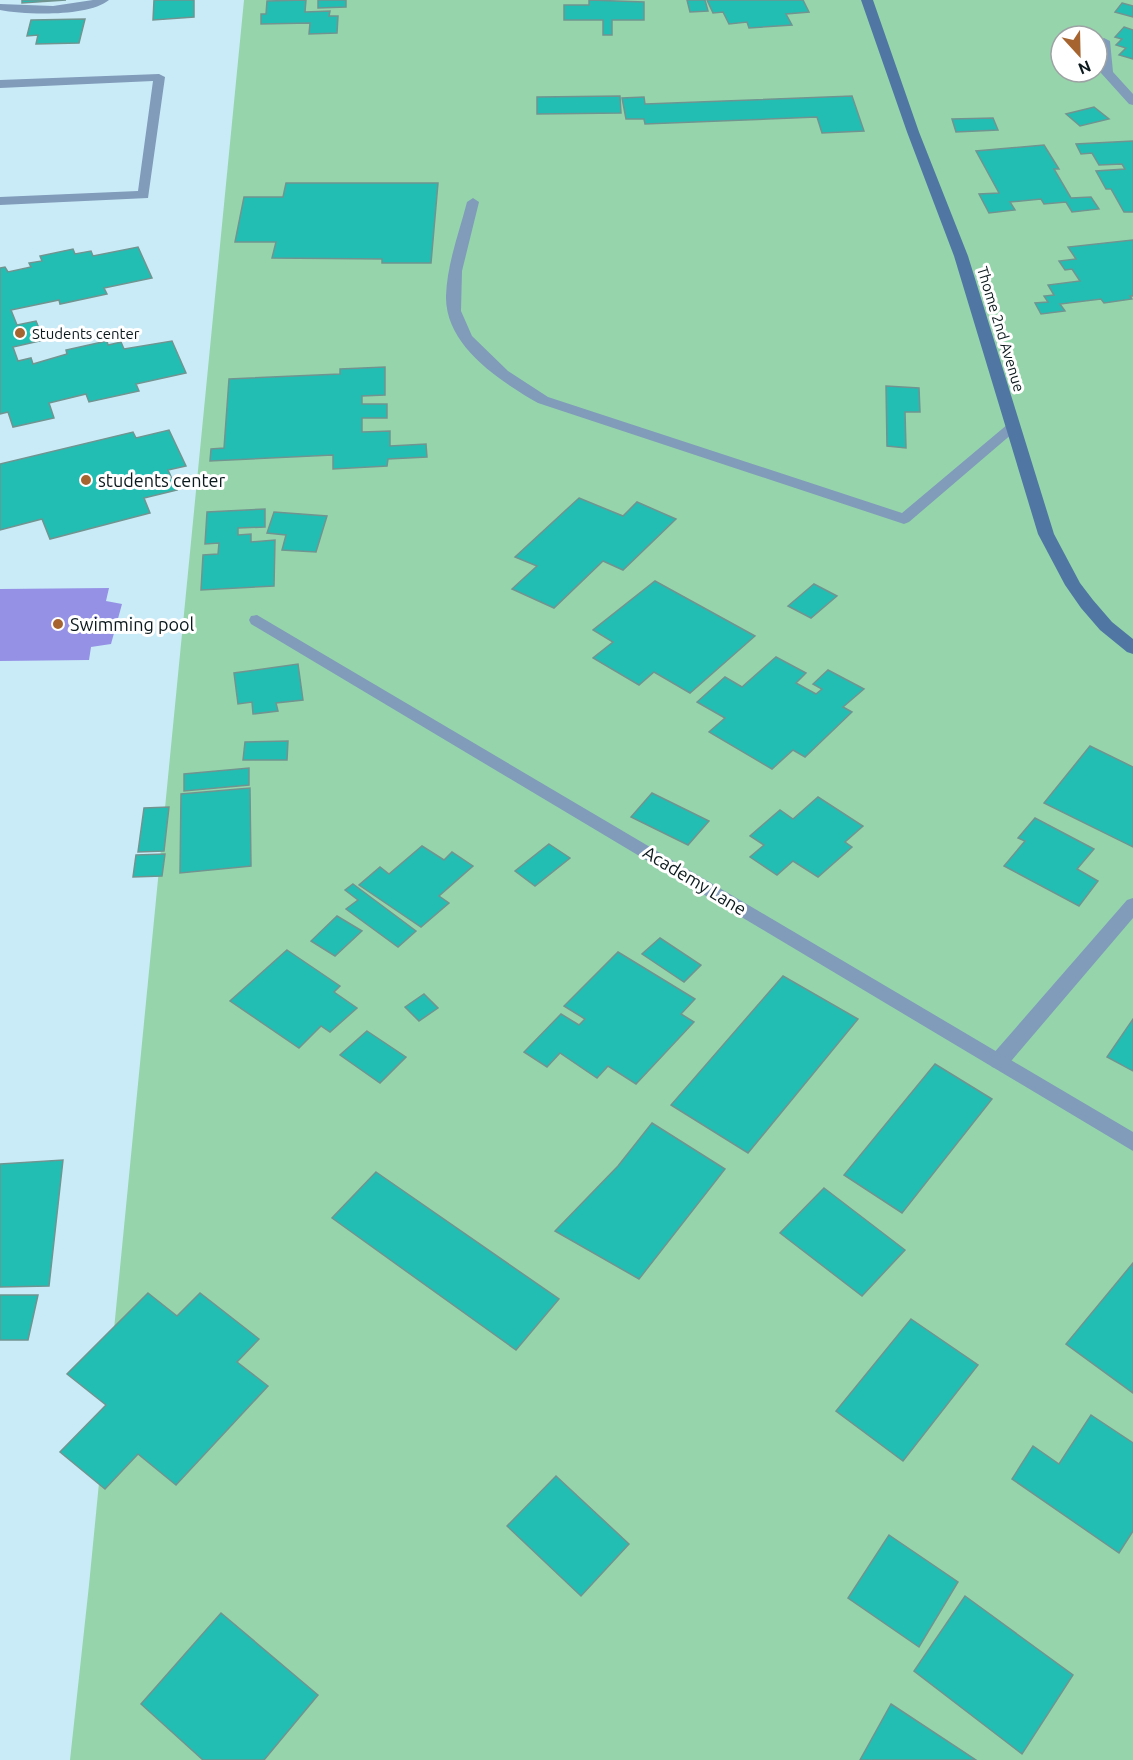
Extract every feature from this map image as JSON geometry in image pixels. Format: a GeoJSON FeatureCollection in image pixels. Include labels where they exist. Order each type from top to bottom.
{"type":"FeatureCollection","features":[{"type":"Feature","properties":{"kind":"street"},"geometry":{"type":"LineString","coordinates":[[0,7],[12,10],[74,7],[103,0]]}},
{"type":"Feature","properties":{"kind":"street","name":"Thome 2nd Avenue"},"geometry":{"type":"LineString","coordinates":[[867,0],[913,132],[961,256],[1046,534],[1087,604],[1106,626],[1133,648]]}},
{"type":"Feature","properties":{"kind":"street"},"geometry":{"type":"LineString","coordinates":[[1109,75],[1133,101]]}},
{"type":"Feature","properties":{"kind":"street"},"geometry":{"type":"LineString","coordinates":[[0,84],[159,77],[144,195],[0,201]]}},
{"type":"Feature","properties":{"kind":"street"},"geometry":{"type":"LineString","coordinates":[[473,202],[453,292],[457,321],[471,342],[494,368],[519,387],[543,400],[904,519],[1013,427]]}},
{"type":"Feature","properties":{"kind":"street","name":"Academy Lane"},"geometry":{"type":"LineString","coordinates":[[257,620],[1133,1142]]}},
{"type":"Feature","properties":{"kind":"street"},"geometry":{"type":"LineString","coordinates":[[999,1061],[1133,904]]}},
{"type":"Feature","properties":{"kind":"green space"},"geometry":{"type":"Polygon","coordinates":[[[244,0],[1133,0],[1133,1760],[70,1760],[244,0]]]}},
{"type":"Feature","properties":{"kind":"shaded area","name":"Swimming pool"},"geometry":{"type":"Polygon","coordinates":[[[109,588],[106,601],[122,604],[111,644],[91,647],[89,660],[0,661],[0,589],[109,588]]]}},
{"type":"Feature","properties":{"kind":"building"},"geometry":{"type":"Polygon","coordinates":[[[22,0],[66,0],[22,3],[22,0]]]}},
{"type":"Feature","properties":{"kind":"building"},"geometry":{"type":"Polygon","coordinates":[[[154,0],[194,0],[194,17],[153,20],[154,0]]]}},
{"type":"Feature","properties":{"kind":"building"},"geometry":{"type":"Polygon","coordinates":[[[306,0],[305,12],[330,11],[329,16],[338,16],[337,33],[309,34],[310,23],[261,24],[261,14],[266,14],[267,1],[306,0]]]}},
{"type":"Feature","properties":{"kind":"building"},"geometry":{"type":"Polygon","coordinates":[[[318,0],[346,0],[346,7],[318,8],[318,0]]]}},
{"type":"Feature","properties":{"kind":"building"},"geometry":{"type":"Polygon","coordinates":[[[589,0],[644,2],[644,20],[612,20],[612,35],[603,35],[603,20],[564,20],[564,5],[589,5],[589,0]]]}},
{"type":"Feature","properties":{"kind":"building"},"geometry":{"type":"Polygon","coordinates":[[[687,0],[705,0],[708,11],[690,12],[687,0]]]}},
{"type":"Feature","properties":{"kind":"building"},"geometry":{"type":"Polygon","coordinates":[[[707,0],[803,0],[809,12],[786,14],[792,25],[749,28],[747,22],[729,24],[723,12],[713,13],[707,0]]]}},
{"type":"Feature","properties":{"kind":"building"},"geometry":{"type":"Polygon","coordinates":[[[1122,3],[1133,6],[1133,17],[1115,12],[1122,3]]]}},
{"type":"Feature","properties":{"kind":"building"},"geometry":{"type":"Polygon","coordinates":[[[85,19],[79,43],[36,44],[38,35],[27,36],[31,20],[85,19]]]}},
{"type":"Feature","properties":{"kind":"building"},"geometry":{"type":"Polygon","coordinates":[[[1124,27],[1133,30],[1133,59],[1119,55],[1126,48],[1116,45],[1122,39],[1115,37],[1124,27]]]}},
{"type":"Feature","properties":{"kind":"building"},"geometry":{"type":"Polygon","coordinates":[[[620,96],[621,113],[537,114],[537,97],[620,96]]]}},
{"type":"Feature","properties":{"kind":"building"},"geometry":{"type":"Polygon","coordinates":[[[852,96],[864,131],[822,133],[817,117],[645,124],[644,119],[626,119],[622,98],[644,97],[645,104],[852,96]]]}},
{"type":"Feature","properties":{"kind":"building"},"geometry":{"type":"Polygon","coordinates":[[[1094,107],[1109,119],[1080,126],[1066,114],[1094,107]]]}},
{"type":"Feature","properties":{"kind":"building"},"geometry":{"type":"Polygon","coordinates":[[[993,118],[998,130],[956,132],[952,119],[993,118]]]}},
{"type":"Feature","properties":{"kind":"building"},"geometry":{"type":"Polygon","coordinates":[[[1133,141],[1133,212],[1124,212],[1111,189],[1106,189],[1096,171],[1125,169],[1122,164],[1099,165],[1092,153],[1081,154],[1076,144],[1133,141]]]}},
{"type":"Feature","properties":{"kind":"building"},"geometry":{"type":"Polygon","coordinates":[[[1044,145],[1059,169],[1054,169],[1071,198],[1091,197],[1099,209],[1072,212],[1066,202],[1044,204],[1041,199],[1010,202],[1015,210],[989,213],[979,194],[999,193],[976,151],[1044,145]]]}},
{"type":"Feature","properties":{"kind":"building"},"geometry":{"type":"Polygon","coordinates":[[[286,183],[438,183],[431,263],[382,263],[382,259],[272,258],[276,242],[235,242],[244,197],[283,197],[286,183]]]}},
{"type":"Feature","properties":{"kind":"building"},"geometry":{"type":"Polygon","coordinates":[[[1133,240],[1133,296],[1130,296],[1132,299],[1104,303],[1101,299],[1060,304],[1065,311],[1041,314],[1035,303],[1048,302],[1044,296],[1054,295],[1048,285],[1080,281],[1072,269],[1065,270],[1059,261],[1076,259],[1068,247],[1133,240]]]}},
{"type":"Feature","properties":{"kind":"building","name":"Students center"},"geometry":{"type":"Polygon","coordinates":[[[138,247],[152,278],[104,288],[107,294],[60,304],[59,300],[11,310],[17,325],[36,321],[44,340],[13,347],[18,361],[31,358],[33,364],[67,354],[66,350],[107,341],[108,345],[121,342],[124,349],[172,341],[186,373],[136,384],[139,391],[89,402],[86,394],[49,403],[54,418],[13,427],[8,412],[0,414],[0,268],[5,267],[8,272],[31,267],[29,263],[42,261],[40,256],[73,249],[75,254],[91,251],[93,256],[138,247]]]}},
{"type":"Feature","properties":{"kind":"building"},"geometry":{"type":"Polygon","coordinates":[[[385,367],[385,395],[362,396],[362,404],[387,404],[387,418],[362,418],[362,432],[390,431],[390,446],[426,444],[427,457],[388,459],[387,466],[333,469],[333,455],[210,461],[211,449],[224,448],[229,379],[340,374],[340,369],[385,367]]]}},
{"type":"Feature","properties":{"kind":"building"},"geometry":{"type":"Polygon","coordinates":[[[886,386],[919,388],[920,412],[905,412],[906,448],[887,446],[886,386]]]}},
{"type":"Feature","properties":{"kind":"building","name":"students center"},"geometry":{"type":"Polygon","coordinates":[[[169,430],[186,466],[168,470],[177,490],[144,498],[150,513],[50,539],[42,519],[0,530],[0,464],[133,432],[136,438],[169,430]]]}},
{"type":"Feature","properties":{"kind":"building"},"geometry":{"type":"Polygon","coordinates":[[[579,498],[623,516],[637,502],[676,519],[623,570],[603,561],[554,608],[512,589],[537,566],[515,557],[579,498]]]}},
{"type":"Feature","properties":{"kind":"building"},"geometry":{"type":"Polygon","coordinates":[[[265,509],[265,527],[238,528],[238,535],[251,534],[251,542],[275,540],[274,586],[201,590],[203,555],[218,554],[219,543],[205,544],[207,512],[265,509]]]}},
{"type":"Feature","properties":{"kind":"building"},"geometry":{"type":"Polygon","coordinates":[[[274,512],[327,516],[316,552],[282,550],[286,535],[267,533],[274,512]]]}},
{"type":"Feature","properties":{"kind":"building"},"geometry":{"type":"Polygon","coordinates":[[[655,581],[755,636],[690,693],[654,672],[639,685],[593,658],[613,642],[593,630],[655,581]]]}},
{"type":"Feature","properties":{"kind":"building"},"geometry":{"type":"Polygon","coordinates":[[[814,584],[837,596],[811,618],[788,606],[814,584]]]}},
{"type":"Feature","properties":{"kind":"building"},"geometry":{"type":"Polygon","coordinates":[[[776,657],[806,673],[796,683],[816,694],[822,689],[813,684],[828,670],[864,689],[843,707],[852,712],[805,757],[793,750],[772,769],[709,732],[725,718],[697,702],[725,677],[742,687],[776,657]]]}},
{"type":"Feature","properties":{"kind":"building"},"geometry":{"type":"Polygon","coordinates":[[[298,664],[303,700],[276,703],[278,711],[253,714],[252,702],[238,704],[234,673],[298,664]]]}},
{"type":"Feature","properties":{"kind":"building"},"geometry":{"type":"Polygon","coordinates":[[[288,741],[287,760],[243,760],[245,742],[288,741]]]}},
{"type":"Feature","properties":{"kind":"building"},"geometry":{"type":"Polygon","coordinates":[[[1090,746],[1133,767],[1133,847],[1044,803],[1090,746]]]}},
{"type":"Feature","properties":{"kind":"building"},"geometry":{"type":"Polygon","coordinates":[[[249,768],[249,785],[184,791],[184,774],[249,768]]]}},
{"type":"Feature","properties":{"kind":"building"},"geometry":{"type":"Polygon","coordinates":[[[250,788],[251,866],[180,873],[181,794],[250,788]]]}},
{"type":"Feature","properties":{"kind":"building"},"geometry":{"type":"Polygon","coordinates":[[[652,793],[709,821],[688,845],[631,817],[652,793]]]}},
{"type":"Feature","properties":{"kind":"building"},"geometry":{"type":"Polygon","coordinates":[[[818,797],[863,826],[845,842],[852,847],[818,877],[793,861],[777,875],[750,857],[764,845],[750,836],[780,810],[793,819],[818,797]]]}},
{"type":"Feature","properties":{"kind":"building"},"geometry":{"type":"Polygon","coordinates":[[[169,807],[164,851],[138,852],[144,808],[169,807]]]}},
{"type":"Feature","properties":{"kind":"building"},"geometry":{"type":"Polygon","coordinates":[[[1035,818],[1094,849],[1077,869],[1098,881],[1079,906],[1004,866],[1025,841],[1018,838],[1035,818]]]}},
{"type":"Feature","properties":{"kind":"building"},"geometry":{"type":"Polygon","coordinates":[[[549,844],[570,858],[535,886],[515,871],[549,844]]]}},
{"type":"Feature","properties":{"kind":"building"},"geometry":{"type":"Polygon","coordinates":[[[422,846],[444,860],[452,852],[473,866],[439,896],[449,903],[421,927],[359,885],[380,867],[389,874],[422,846]]]}},
{"type":"Feature","properties":{"kind":"building"},"geometry":{"type":"Polygon","coordinates":[[[165,854],[162,876],[133,877],[136,855],[165,854]]]}},
{"type":"Feature","properties":{"kind":"building"},"geometry":{"type":"Polygon","coordinates":[[[353,884],[416,931],[398,947],[346,909],[358,900],[345,890],[353,884]]]}},
{"type":"Feature","properties":{"kind":"building"},"geometry":{"type":"Polygon","coordinates":[[[337,916],[362,931],[335,956],[311,941],[337,916]]]}},
{"type":"Feature","properties":{"kind":"building"},"geometry":{"type":"Polygon","coordinates":[[[660,938],[701,965],[684,982],[642,954],[660,938]]]}},
{"type":"Feature","properties":{"kind":"building"},"geometry":{"type":"Polygon","coordinates":[[[287,950],[340,986],[334,992],[357,1008],[330,1032],[321,1026],[299,1048],[230,1001],[287,950]]]}},
{"type":"Feature","properties":{"kind":"building"},"geometry":{"type":"Polygon","coordinates":[[[618,952],[695,999],[681,1014],[694,1022],[636,1084],[608,1066],[597,1078],[560,1053],[547,1067],[524,1052],[561,1014],[579,1025],[585,1019],[564,1006],[618,952]]]}},
{"type":"Feature","properties":{"kind":"building"},"geometry":{"type":"Polygon","coordinates":[[[783,976],[858,1019],[748,1153],[671,1105],[783,976]]]}},
{"type":"Feature","properties":{"kind":"building"},"geometry":{"type":"Polygon","coordinates":[[[424,994],[438,1008],[419,1021],[405,1007],[424,994]]]}},
{"type":"Feature","properties":{"kind":"building"},"geometry":{"type":"Polygon","coordinates":[[[1133,1019],[1133,1071],[1107,1057],[1133,1019]]]}},
{"type":"Feature","properties":{"kind":"building"},"geometry":{"type":"Polygon","coordinates":[[[367,1031],[406,1057],[380,1083],[340,1055],[367,1031]]]}},
{"type":"Feature","properties":{"kind":"building"},"geometry":{"type":"Polygon","coordinates":[[[935,1064],[992,1099],[902,1213],[844,1175],[935,1064]]]}},
{"type":"Feature","properties":{"kind":"building"},"geometry":{"type":"Polygon","coordinates":[[[652,1123],[725,1169],[639,1279],[555,1231],[618,1166],[652,1123]]]}},
{"type":"Feature","properties":{"kind":"building"},"geometry":{"type":"Polygon","coordinates":[[[63,1160],[49,1286],[0,1287],[0,1164],[63,1160]]]}},
{"type":"Feature","properties":{"kind":"building"},"geometry":{"type":"Polygon","coordinates":[[[376,1172],[559,1299],[516,1350],[332,1218],[376,1172]]]}},
{"type":"Feature","properties":{"kind":"building"},"geometry":{"type":"Polygon","coordinates":[[[824,1188],[905,1250],[862,1296],[780,1233],[824,1188]]]}},
{"type":"Feature","properties":{"kind":"building"},"geometry":{"type":"Polygon","coordinates":[[[1133,1263],[1133,1393],[1066,1344],[1133,1263]]]}},
{"type":"Feature","properties":{"kind":"building"},"geometry":{"type":"Polygon","coordinates":[[[148,1293],[177,1316],[200,1293],[259,1339],[237,1362],[268,1386],[176,1485],[138,1454],[105,1489],[60,1452],[106,1405],[67,1374],[148,1293]]]}},
{"type":"Feature","properties":{"kind":"building"},"geometry":{"type":"Polygon","coordinates":[[[0,1295],[38,1295],[28,1340],[0,1340],[0,1295]]]}},
{"type":"Feature","properties":{"kind":"building"},"geometry":{"type":"Polygon","coordinates":[[[911,1319],[978,1365],[903,1461],[836,1411],[911,1319]]]}},
{"type":"Feature","properties":{"kind":"building"},"geometry":{"type":"Polygon","coordinates":[[[1091,1415],[1133,1443],[1133,1531],[1119,1553],[1012,1479],[1033,1446],[1059,1464],[1091,1415]]]}},
{"type":"Feature","properties":{"kind":"building"},"geometry":{"type":"Polygon","coordinates":[[[556,1476],[629,1544],[581,1596],[507,1526],[556,1476]]]}},
{"type":"Feature","properties":{"kind":"building"},"geometry":{"type":"Polygon","coordinates":[[[889,1535],[958,1582],[919,1647],[848,1598],[889,1535]]]}},
{"type":"Feature","properties":{"kind":"building"},"geometry":{"type":"Polygon","coordinates":[[[965,1596],[1073,1675],[1022,1754],[914,1671],[965,1596]]]}},
{"type":"Feature","properties":{"kind":"building"},"geometry":{"type":"Polygon","coordinates":[[[221,1613],[318,1695],[264,1760],[203,1760],[141,1704],[221,1613]]]}},
{"type":"Feature","properties":{"kind":"building"},"geometry":{"type":"Polygon","coordinates":[[[891,1704],[976,1760],[860,1760],[891,1704]]]}},
{"type":"Feature","properties":{"kind":"place","name":"Students center"},"geometry":{"type":"Point","coordinates":[20,333]}},
{"type":"Feature","properties":{"kind":"place","name":"students center"},"geometry":{"type":"Point","coordinates":[86,480]}},
{"type":"Feature","properties":{"kind":"place","name":"Swimming pool"},"geometry":{"type":"Point","coordinates":[58,624]}}]}
